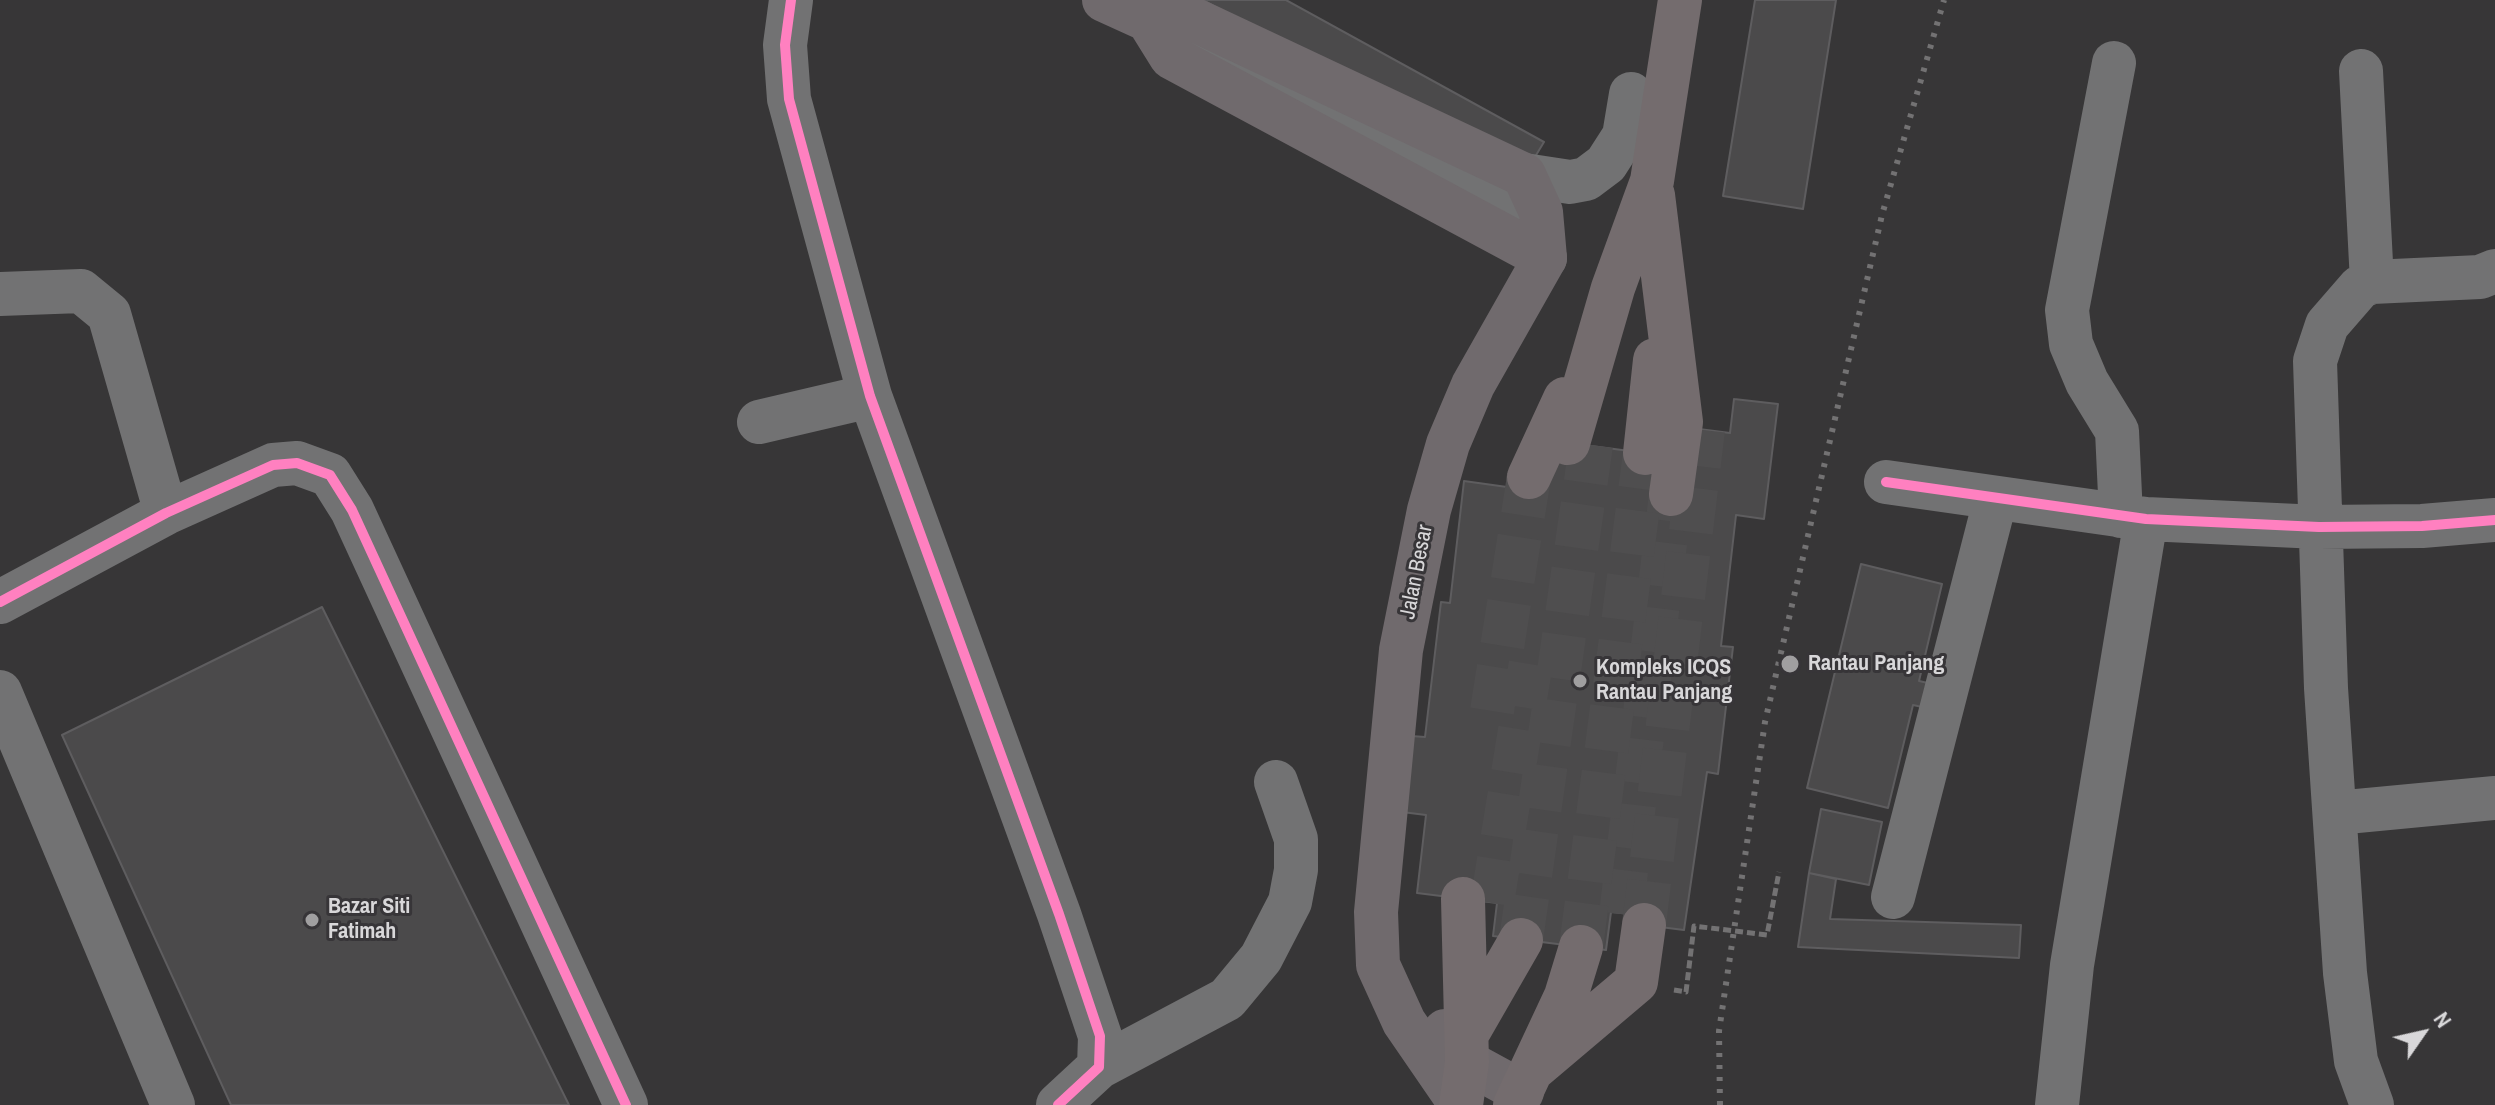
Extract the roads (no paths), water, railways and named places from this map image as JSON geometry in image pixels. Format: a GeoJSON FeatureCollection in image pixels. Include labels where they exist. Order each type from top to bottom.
{"type":"FeatureCollection","features":[{"type":"Feature","properties":{"kind":"highway"},"geometry":{"type":"LineString","coordinates":[[1529,477],[1608,305],[1652,181],[1680,0]]}},
{"type":"Feature","properties":{"kind":"highway"},"geometry":{"type":"LineString","coordinates":[[1652,181],[1660,274],[1681,422],[1671,494]]}},
{"type":"Feature","properties":{"kind":"highway"},"geometry":{"type":"LineString","coordinates":[[1660,274],[1695,372],[1703,430]]}},
{"type":"Feature","properties":{"kind":"highway"},"geometry":{"type":"LineString","coordinates":[[1645,453],[1654,381],[1660,274]]}},
{"type":"Feature","properties":{"kind":"highway"},"geometry":{"type":"LineString","coordinates":[[1579,444],[1608,305]]}},
{"type":"Feature","properties":{"kind":"highway"},"geometry":{"type":"LineString","coordinates":[[1461,1105],[1478,901]]}},
{"type":"Feature","properties":{"kind":"highway"},"geometry":{"type":"LineString","coordinates":[[1523,1089],[1614,970],[1633,919]]}},
{"type":"Feature","properties":{"kind":"highway"},"geometry":{"type":"LineString","coordinates":[[1467,1048],[1521,940]]}},
{"type":"Feature","properties":{"kind":"highway"},"geometry":{"type":"LineString","coordinates":[[1523,1089],[1566,996],[1581,947]]}},
{"type":"Feature","properties":{"kind":"main road"},"geometry":{"type":"LineString","coordinates":[[1104,0],[1148,20],[1171,57],[1545,258]]}},
{"type":"Feature","properties":{"kind":"main road"},"geometry":{"type":"LineString","coordinates":[[1148,20],[1178,12],[1524,175],[1541,212],[1545,258]]}},
{"type":"Feature","properties":{"kind":"main road","name":"Jalan Besar"},"geometry":{"type":"LineString","coordinates":[[1461,1105],[1404,1022],[1378,965],[1376,912],[1401,650],[1429,510],[1448,444],[1473,385],[1545,258]]}},
{"type":"Feature","properties":{"kind":"main road"},"geometry":{"type":"LineString","coordinates":[[1376,912],[1424,1003],[1467,1048],[1523,1089]]}},
{"type":"Feature","properties":{"kind":"street"},"geometry":{"type":"LineString","coordinates":[[791,0],[785,45],[789,99],[870,396],[1059,914],[1100,1036],[1099,1067]]}},
{"type":"Feature","properties":{"kind":"street"},"geometry":{"type":"LineString","coordinates":[[2057,1105],[2072,965],[2134,518],[2117,431],[2087,382],[2071,344],[2067,310],[2114,63]]}},
{"type":"Feature","properties":{"kind":"street"},"geometry":{"type":"LineString","coordinates":[[2361,71],[2372,282]]}},
{"type":"Feature","properties":{"kind":"street"},"geometry":{"type":"LineString","coordinates":[[1524,175],[1570,182],[1586,179],[1596,172],[1606,164],[1624,136],[1631,94]]}},
{"type":"Feature","properties":{"kind":"street"},"geometry":{"type":"LineString","coordinates":[[2372,1105],[2356,1061],[2349,1014],[2319,527],[2317,351],[2336,312],[2360,287],[2372,282],[2480,277],[2495,271]]}},
{"type":"Feature","properties":{"kind":"street"},"geometry":{"type":"LineString","coordinates":[[0,294],[81,291],[109,314],[166,513]]}},
{"type":"Feature","properties":{"kind":"street"},"geometry":{"type":"LineString","coordinates":[[759,422],[870,396]]}},
{"type":"Feature","properties":{"kind":"street"},"geometry":{"type":"LineString","coordinates":[[0,602],[166,513],[273,465],[297,463],[330,475],[341,488],[626,1105]]}},
{"type":"Feature","properties":{"kind":"street"},"geometry":{"type":"LineString","coordinates":[[1886,482],[1995,501],[2134,518],[2319,527],[2422,526],[2495,520]]}},
{"type":"Feature","properties":{"kind":"street"},"geometry":{"type":"LineString","coordinates":[[1893,897],[1995,501]]}},
{"type":"Feature","properties":{"kind":"street"},"geometry":{"type":"LineString","coordinates":[[0,692],[173,1105]]}},
{"type":"Feature","properties":{"kind":"street"},"geometry":{"type":"LineString","coordinates":[[1058,1105],[1099,1067],[1227,999],[1261,958],[1290,902],[1296,870],[1296,839],[1276,782]]}},
{"type":"Feature","properties":{"kind":"street"},"geometry":{"type":"LineString","coordinates":[[2336,813],[2495,798]]}},
{"type":"Feature","properties":{"kind":"tunnel"},"geometry":{"type":"LineString","coordinates":[[1644,925],[1703,430]]}},
{"type":"Feature","properties":{"kind":"tunnel"},"geometry":{"type":"LineString","coordinates":[[1521,940],[1591,445]]}},
{"type":"Feature","properties":{"kind":"tunnel"},"geometry":{"type":"LineString","coordinates":[[1581,947],[1645,453]]}},
{"type":"Feature","properties":{"kind":"tunnel"},"geometry":{"type":"LineString","coordinates":[[1492,711],[1529,477]]}},
{"type":"Feature","properties":{"kind":"tunnel"},"geometry":{"type":"LineString","coordinates":[[1621,914],[1671,494]]}},
{"type":"Feature","properties":{"kind":"tunnel"},"geometry":{"type":"LineString","coordinates":[[1492,903],[1532,656]]}},
{"type":"Feature","properties":{"kind":"railway"},"geometry":{"type":"LineString","coordinates":[[1720,1105],[1719,1031],[1765,722],[1882,215],[1944,0]]}},
{"type":"Feature","properties":{"kind":"place","name":"Rantau Panjang"},"geometry":{"type":"Point","coordinates":[1790,664]}},
{"type":"Feature","properties":{"kind":"place","name":"Kompleks ICQS Rantau Panjang"},"geometry":{"type":"Point","coordinates":[1580,681]}},
{"type":"Feature","properties":{"kind":"place","name":"Bazar Siti Fatimah"},"geometry":{"type":"Point","coordinates":[312,920]}}]}
